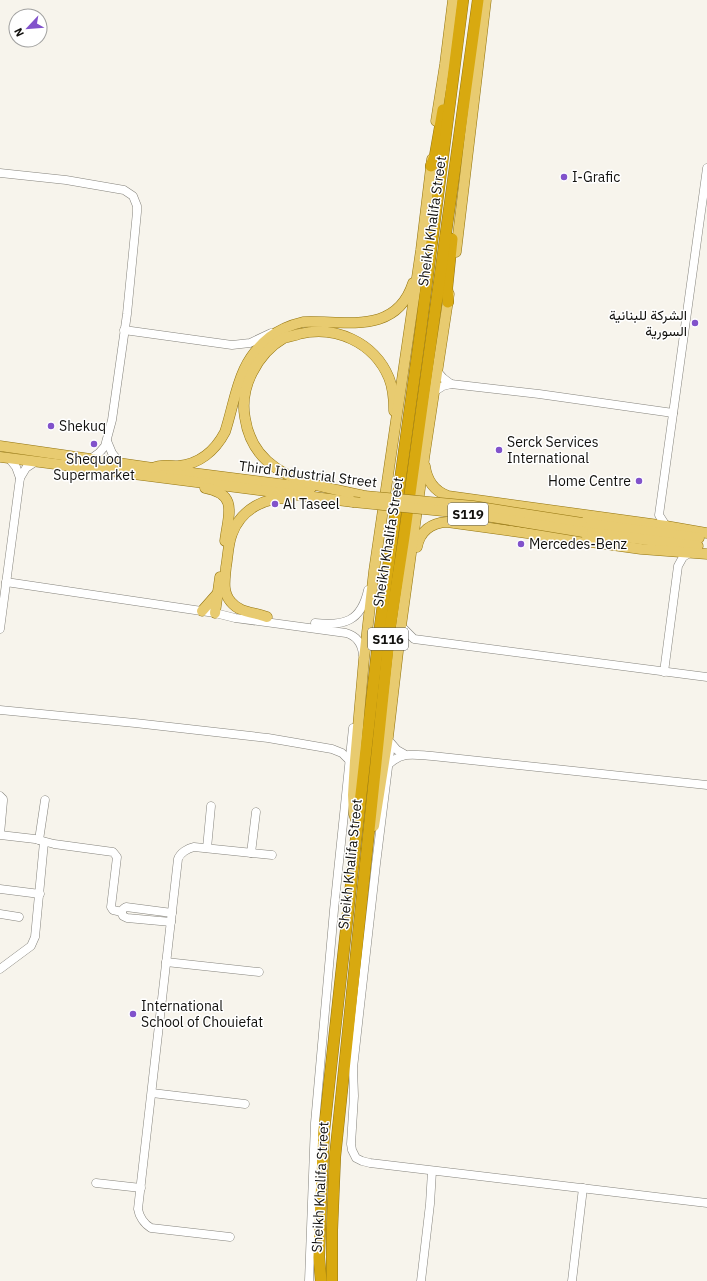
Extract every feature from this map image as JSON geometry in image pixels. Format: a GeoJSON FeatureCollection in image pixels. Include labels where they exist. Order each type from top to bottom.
{"type":"FeatureCollection","features":[{"type":"Feature","properties":{"kind":"highway","name":"Sheikh Khalifa Street"},"geometry":{"type":"LineString","coordinates":[[321,1281],[319,1257],[323,1153],[331,1060],[357,825],[380,627],[451,100],[463,0]]}},
{"type":"Feature","properties":{"kind":"highway","name":"Sheikh Khalifa Street"},"geometry":{"type":"LineString","coordinates":[[332,1281],[332,1195],[335,1157],[390,628],[404,537],[478,0]]}},
{"type":"Feature","properties":{"kind":"highway"},"geometry":{"type":"LineString","coordinates":[[431,166],[435,156],[447,88],[454,69]]}},
{"type":"Feature","properties":{"kind":"highway"},"geometry":{"type":"LineString","coordinates":[[448,302],[447,288],[453,220],[451,196]]}},
{"type":"Feature","properties":{"kind":"highway"},"geometry":{"type":"LineString","coordinates":[[356,950],[365,961]]}},
{"type":"Feature","properties":{"kind":"highway"},"geometry":{"type":"LineString","coordinates":[[321,1067],[331,1060]]}},
{"type":"Feature","properties":{"kind":"highway"},"geometry":{"type":"LineString","coordinates":[[315,1281],[319,1257]]}},
{"type":"Feature","properties":{"kind":"highway"},"geometry":{"type":"LineString","coordinates":[[332,1263],[336,1271],[337,1281]]}},
{"type":"Feature","properties":{"kind":"main road"},"geometry":{"type":"LineString","coordinates":[[357,825],[354,814],[353,795],[355,761],[374,571],[421,250],[434,134],[453,0]]}},
{"type":"Feature","properties":{"kind":"main road"},"geometry":{"type":"LineString","coordinates":[[367,845],[375,824],[425,452],[455,262],[486,0]]}},
{"type":"Feature","properties":{"kind":"main road"},"geometry":{"type":"LineString","coordinates":[[152,468],[161,465],[187,464],[199,460],[212,450],[222,439],[225,432],[238,381],[247,363],[258,348],[279,331],[303,322],[375,321],[387,316],[398,308],[410,292],[413,284],[417,260],[421,250]]}},
{"type":"Feature","properties":{"kind":"main road"},"geometry":{"type":"LineString","coordinates":[[267,618],[238,608],[227,597],[224,586],[231,535],[244,515],[258,504],[273,499],[288,498],[302,490],[261,455],[250,438],[244,415],[245,392],[254,368],[267,351],[285,338],[304,333],[328,332],[350,338],[370,351],[384,369],[392,390],[396,429]]}},
{"type":"Feature","properties":{"kind":"main road","name":"Third Industrial Street"},"geometry":{"type":"LineString","coordinates":[[0,446],[92,458],[302,490],[354,502],[707,540]]}},
{"type":"Feature","properties":{"kind":"main road"},"geometry":{"type":"LineString","coordinates":[[425,452],[425,469],[428,479],[434,488],[443,494],[455,497],[707,533]]}},
{"type":"Feature","properties":{"kind":"main road","name":"Third Industrial Street"},"geometry":{"type":"LineString","coordinates":[[4,458],[181,479],[472,506],[582,527],[707,548]]}},
{"type":"Feature","properties":{"kind":"main road"},"geometry":{"type":"LineString","coordinates":[[181,479],[192,486],[220,492],[224,495],[228,503],[229,512],[217,594],[219,613]]}},
{"type":"Feature","properties":{"kind":"main road"},"geometry":{"type":"LineString","coordinates":[[409,574],[419,538],[426,529],[436,523],[441,522],[641,549],[707,554]]}},
{"type":"Feature","properties":{"kind":"main road"},"geometry":{"type":"LineString","coordinates":[[202,611],[217,594]]}},
{"type":"Feature","properties":{"kind":"street"},"geometry":{"type":"LineString","coordinates":[[666,526],[658,515],[707,168]]}},
{"type":"Feature","properties":{"kind":"street"},"geometry":{"type":"LineString","coordinates":[[0,172],[119,188],[133,196],[136,201],[137,212],[112,420],[107,441],[102,450],[92,458]]}},
{"type":"Feature","properties":{"kind":"street"},"geometry":{"type":"LineString","coordinates":[[124,330],[232,346],[250,343],[279,331]]}},
{"type":"Feature","properties":{"kind":"street"},"geometry":{"type":"LineString","coordinates":[[437,371],[451,384]]}},
{"type":"Feature","properties":{"kind":"street"},"geometry":{"type":"LineString","coordinates":[[434,391],[442,386],[451,384],[539,394],[673,413]]}},
{"type":"Feature","properties":{"kind":"street"},"geometry":{"type":"LineString","coordinates":[[107,441],[112,453],[120,463]]}},
{"type":"Feature","properties":{"kind":"street"},"geometry":{"type":"LineString","coordinates":[[4,458],[16,467],[20,478]]}},
{"type":"Feature","properties":{"kind":"street"},"geometry":{"type":"LineString","coordinates":[[0,629],[20,478],[26,468],[35,462]]}},
{"type":"Feature","properties":{"kind":"street"},"geometry":{"type":"LineString","coordinates":[[646,524],[658,515]]}},
{"type":"Feature","properties":{"kind":"street"},"geometry":{"type":"LineString","coordinates":[[666,551],[673,557],[678,566]]}},
{"type":"Feature","properties":{"kind":"street"},"geometry":{"type":"LineString","coordinates":[[664,672],[678,566],[683,557],[691,552]]}},
{"type":"Feature","properties":{"kind":"street"},"geometry":{"type":"LineString","coordinates":[[6,582],[202,611],[332,625],[347,621],[363,607],[374,571]]}},
{"type":"Feature","properties":{"kind":"street"},"geometry":{"type":"LineString","coordinates":[[219,613],[235,618],[349,634],[356,637],[360,643],[364,660]]}},
{"type":"Feature","properties":{"kind":"street"},"geometry":{"type":"LineString","coordinates":[[401,626],[414,639]]}},
{"type":"Feature","properties":{"kind":"street"},"geometry":{"type":"LineString","coordinates":[[398,652],[403,645],[414,639],[707,677]]}},
{"type":"Feature","properties":{"kind":"street"},"geometry":{"type":"LineString","coordinates":[[308,1281],[315,1123],[352,741],[355,718],[360,704]]}},
{"type":"Feature","properties":{"kind":"street"},"geometry":{"type":"LineString","coordinates":[[0,710],[112,720],[268,738],[332,749],[342,753],[350,761]]}},
{"type":"Feature","properties":{"kind":"street"},"geometry":{"type":"LineString","coordinates":[[390,721],[392,729],[389,764],[353,1068],[354,1096],[351,1144],[353,1154],[362,1161],[370,1163],[707,1203]]}},
{"type":"Feature","properties":{"kind":"street"},"geometry":{"type":"LineString","coordinates":[[332,749],[342,747],[352,741]]}},
{"type":"Feature","properties":{"kind":"street"},"geometry":{"type":"LineString","coordinates":[[391,743],[397,750],[404,754],[707,785]]}},
{"type":"Feature","properties":{"kind":"street"},"geometry":{"type":"LineString","coordinates":[[389,764],[404,754]]}},
{"type":"Feature","properties":{"kind":"street"},"geometry":{"type":"LineString","coordinates":[[0,796],[3,799],[0,835],[113,852],[117,857],[111,907],[113,910],[122,912],[125,917],[171,922]]}},
{"type":"Feature","properties":{"kind":"street"},"geometry":{"type":"LineString","coordinates":[[0,969],[34,942],[40,894],[45,800]]}},
{"type":"Feature","properties":{"kind":"street"},"geometry":{"type":"LineString","coordinates":[[207,848],[211,806]]}},
{"type":"Feature","properties":{"kind":"street"},"geometry":{"type":"LineString","coordinates":[[251,853],[256,812]]}},
{"type":"Feature","properties":{"kind":"street"},"geometry":{"type":"LineString","coordinates":[[230,1237],[148,1227],[138,1211],[179,856],[192,847],[272,855]]}},
{"type":"Feature","properties":{"kind":"street"},"geometry":{"type":"LineString","coordinates":[[0,889],[40,894]]}},
{"type":"Feature","properties":{"kind":"street"},"geometry":{"type":"LineString","coordinates":[[122,912],[126,907],[172,913]]}},
{"type":"Feature","properties":{"kind":"street"},"geometry":{"type":"LineString","coordinates":[[147,920],[149,910]]}},
{"type":"Feature","properties":{"kind":"street"},"geometry":{"type":"LineString","coordinates":[[0,914],[19,917]]}},
{"type":"Feature","properties":{"kind":"street"},"geometry":{"type":"LineString","coordinates":[[166,962],[259,972]]}},
{"type":"Feature","properties":{"kind":"street"},"geometry":{"type":"LineString","coordinates":[[152,1093],[245,1104]]}},
{"type":"Feature","properties":{"kind":"street"},"geometry":{"type":"LineString","coordinates":[[421,1281],[430,1204],[432,1171]]}},
{"type":"Feature","properties":{"kind":"street"},"geometry":{"type":"LineString","coordinates":[[96,1183],[141,1188]]}},
{"type":"Feature","properties":{"kind":"street"},"geometry":{"type":"LineString","coordinates":[[572,1281],[583,1188]]}},
{"type":"Feature","properties":{"kind":"place","name":"I-Grafic"},"geometry":{"type":"Point","coordinates":[564,177]}},
{"type":"Feature","properties":{"kind":"place","name":"الشركة للبنانية السورية"},"geometry":{"type":"Point","coordinates":[695,323]}},
{"type":"Feature","properties":{"kind":"place","name":"Shekuq"},"geometry":{"type":"Point","coordinates":[51,426]}},
{"type":"Feature","properties":{"kind":"place","name":"Shequoq Supermarket"},"geometry":{"type":"Point","coordinates":[94,444]}},
{"type":"Feature","properties":{"kind":"place","name":"Serck Services International"},"geometry":{"type":"Point","coordinates":[499,450]}},
{"type":"Feature","properties":{"kind":"place","name":"Home Centre"},"geometry":{"type":"Point","coordinates":[639,481]}},
{"type":"Feature","properties":{"kind":"place","name":"Al Taseel"},"geometry":{"type":"Point","coordinates":[275,504]}},
{"type":"Feature","properties":{"kind":"place","name":"Mercedes-Benz"},"geometry":{"type":"Point","coordinates":[521,544]}},
{"type":"Feature","properties":{"kind":"place","name":"International School of Chouiefat"},"geometry":{"type":"Point","coordinates":[133,1014]}}]}
